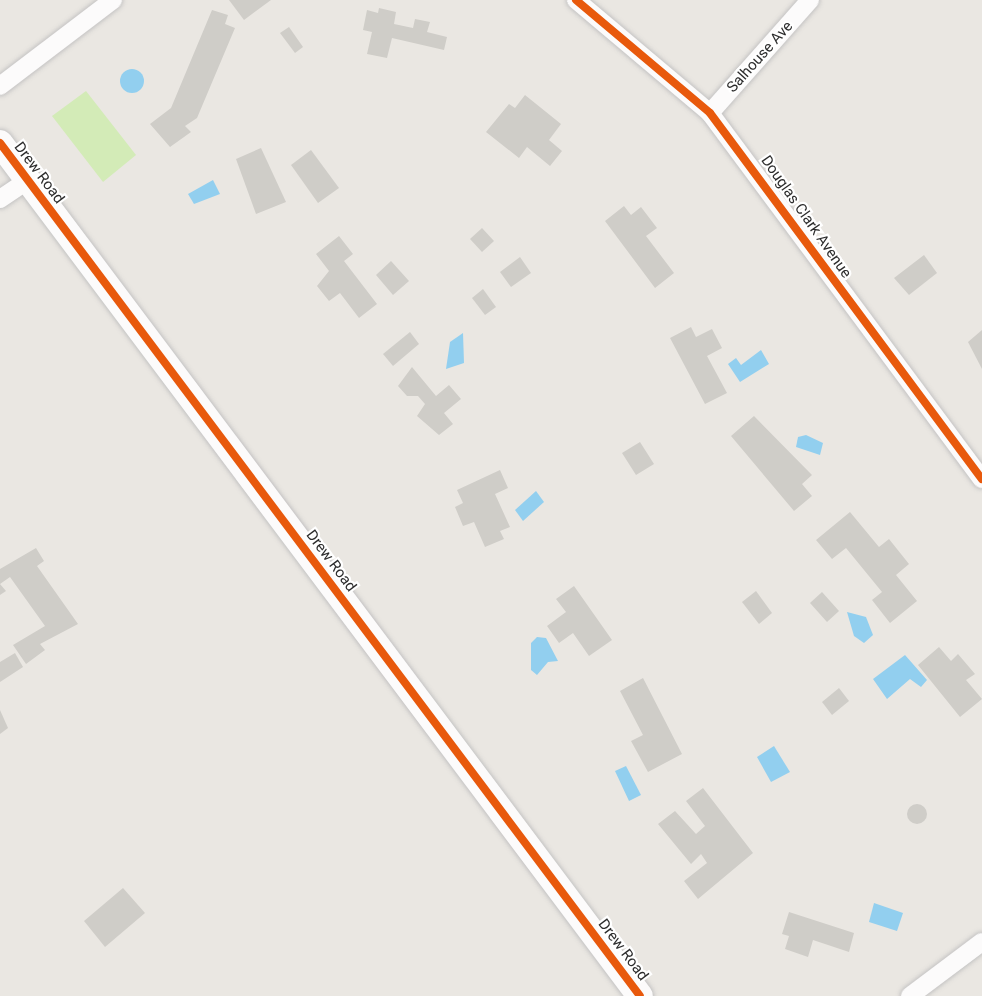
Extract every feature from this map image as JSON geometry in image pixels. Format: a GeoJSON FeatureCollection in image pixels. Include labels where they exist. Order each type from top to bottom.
{"type":"FeatureCollection","features":[{"type":"Feature","properties":{"kind":"street"},"geometry":{"type":"LineString","coordinates":[[0,86],[113,0]]}},
{"type":"Feature","properties":{"kind":"street","name":"Douglas Clark Avenue"},"geometry":{"type":"LineString","coordinates":[[576,0],[710,113],[982,479]]}},
{"type":"Feature","properties":{"kind":"street","name":"Salhouse Ave"},"geometry":{"type":"LineString","coordinates":[[710,113],[810,0]]}},
{"type":"Feature","properties":{"kind":"street","name":"Drew Road"},"geometry":{"type":"LineString","coordinates":[[0,143],[640,996]]}},
{"type":"Feature","properties":{"kind":"street"},"geometry":{"type":"LineString","coordinates":[[0,199],[28,180]]}},
{"type":"Feature","properties":{"kind":"street"},"geometry":{"type":"LineString","coordinates":[[910,996],[982,942]]}},
{"type":"Feature","properties":{"kind":"green space"},"geometry":{"type":"Polygon","coordinates":[[[86,91],[136,155],[103,182],[52,116],[86,91]]]}},
{"type":"Feature","properties":{"kind":"water"},"geometry":{"type":"Polygon","coordinates":[[[132,69],[141,72],[144,81],[141,90],[132,93],[123,90],[120,81],[123,72],[132,69]]]}},
{"type":"Feature","properties":{"kind":"water"},"geometry":{"type":"Polygon","coordinates":[[[213,180],[220,194],[194,204],[188,194],[213,180]]]}},
{"type":"Feature","properties":{"kind":"water"},"geometry":{"type":"Polygon","coordinates":[[[463,333],[464,363],[446,369],[450,342],[463,333]]]}},
{"type":"Feature","properties":{"kind":"water"},"geometry":{"type":"Polygon","coordinates":[[[761,350],[769,364],[740,382],[728,364],[736,358],[741,365],[761,350]]]}},
{"type":"Feature","properties":{"kind":"water"},"geometry":{"type":"Polygon","coordinates":[[[806,435],[823,443],[820,455],[796,447],[798,437],[806,435]]]}},
{"type":"Feature","properties":{"kind":"water"},"geometry":{"type":"Polygon","coordinates":[[[536,491],[544,502],[523,521],[515,510],[536,491]]]}},
{"type":"Feature","properties":{"kind":"water"},"geometry":{"type":"Polygon","coordinates":[[[847,612],[866,617],[873,635],[864,643],[854,636],[847,612]]]}},
{"type":"Feature","properties":{"kind":"water"},"geometry":{"type":"Polygon","coordinates":[[[537,637],[546,638],[558,661],[548,662],[537,675],[531,670],[531,643],[537,637]]]}},
{"type":"Feature","properties":{"kind":"water"},"geometry":{"type":"Polygon","coordinates":[[[905,655],[927,680],[921,687],[910,679],[887,699],[873,679],[905,655]]]}},
{"type":"Feature","properties":{"kind":"water"},"geometry":{"type":"Polygon","coordinates":[[[774,746],[790,772],[771,782],[757,757],[774,746]]]}},
{"type":"Feature","properties":{"kind":"water"},"geometry":{"type":"Polygon","coordinates":[[[626,766],[641,795],[629,801],[615,771],[626,766]]]}},
{"type":"Feature","properties":{"kind":"water"},"geometry":{"type":"Polygon","coordinates":[[[874,903],[903,913],[897,931],[869,922],[874,903]]]}},
{"type":"Feature","properties":{"kind":"building"},"geometry":{"type":"Polygon","coordinates":[[[229,0],[271,0],[244,20],[229,0]]]}},
{"type":"Feature","properties":{"kind":"building"},"geometry":{"type":"Polygon","coordinates":[[[379,8],[396,12],[394,24],[413,28],[415,19],[430,22],[427,32],[447,37],[444,50],[392,38],[387,58],[367,54],[372,32],[363,30],[367,10],[378,13],[379,8]]]}},
{"type":"Feature","properties":{"kind":"building"},"geometry":{"type":"Polygon","coordinates":[[[212,10],[228,15],[225,24],[235,28],[197,118],[185,126],[191,132],[170,147],[150,124],[171,108],[212,10]]]}},
{"type":"Feature","properties":{"kind":"building"},"geometry":{"type":"Polygon","coordinates":[[[289,27],[303,47],[295,53],[280,33],[289,27]]]}},
{"type":"Feature","properties":{"kind":"building"},"geometry":{"type":"Polygon","coordinates":[[[525,95],[561,124],[549,140],[562,151],[550,166],[527,147],[519,158],[486,132],[509,104],[515,108],[525,95]]]}},
{"type":"Feature","properties":{"kind":"building"},"geometry":{"type":"Polygon","coordinates":[[[261,148],[286,202],[256,214],[236,159],[261,148]]]}},
{"type":"Feature","properties":{"kind":"building"},"geometry":{"type":"Polygon","coordinates":[[[311,150],[339,188],[318,203],[291,165],[311,150]]]}},
{"type":"Feature","properties":{"kind":"building"},"geometry":{"type":"Polygon","coordinates":[[[624,206],[631,215],[641,207],[657,228],[646,236],[674,273],[655,288],[605,221],[624,206]]]}},
{"type":"Feature","properties":{"kind":"building"},"geometry":{"type":"Polygon","coordinates":[[[482,228],[494,241],[482,252],[470,239],[482,228]]]}},
{"type":"Feature","properties":{"kind":"building"},"geometry":{"type":"Polygon","coordinates":[[[339,236],[353,254],[344,261],[377,304],[359,318],[340,293],[329,301],[317,286],[329,271],[316,254],[339,236]]]}},
{"type":"Feature","properties":{"kind":"building"},"geometry":{"type":"Polygon","coordinates":[[[924,255],[937,273],[909,295],[894,278],[924,255]]]}},
{"type":"Feature","properties":{"kind":"building"},"geometry":{"type":"Polygon","coordinates":[[[520,257],[531,273],[511,287],[500,272],[520,257]]]}},
{"type":"Feature","properties":{"kind":"building"},"geometry":{"type":"Polygon","coordinates":[[[391,261],[409,281],[393,295],[376,275],[391,261]]]}},
{"type":"Feature","properties":{"kind":"building"},"geometry":{"type":"Polygon","coordinates":[[[483,289],[496,307],[485,315],[472,298],[483,289]]]}},
{"type":"Feature","properties":{"kind":"building"},"geometry":{"type":"Polygon","coordinates":[[[691,327],[696,337],[712,329],[722,348],[707,356],[727,393],[705,404],[670,338],[691,327]]]}},
{"type":"Feature","properties":{"kind":"building"},"geometry":{"type":"Polygon","coordinates":[[[982,330],[982,369],[968,342],[982,330]]]}},
{"type":"Feature","properties":{"kind":"building"},"geometry":{"type":"Polygon","coordinates":[[[410,332],[419,344],[393,366],[383,354],[410,332]]]}},
{"type":"Feature","properties":{"kind":"building"},"geometry":{"type":"Polygon","coordinates":[[[412,367],[436,396],[449,385],[461,399],[444,413],[453,424],[439,435],[417,416],[425,404],[418,396],[407,396],[398,386],[412,367]]]}},
{"type":"Feature","properties":{"kind":"building"},"geometry":{"type":"Polygon","coordinates":[[[754,416],[812,475],[802,484],[812,496],[794,511],[731,436],[754,416]]]}},
{"type":"Feature","properties":{"kind":"building"},"geometry":{"type":"Polygon","coordinates":[[[640,442],[654,464],[636,475],[622,453],[640,442]]]}},
{"type":"Feature","properties":{"kind":"building"},"geometry":{"type":"Polygon","coordinates":[[[500,470],[508,488],[495,494],[510,527],[500,531],[504,539],[485,547],[474,522],[463,526],[455,507],[463,503],[457,490],[500,470]]]}},
{"type":"Feature","properties":{"kind":"building"},"geometry":{"type":"Polygon","coordinates":[[[850,512],[879,547],[889,539],[909,564],[896,575],[917,601],[890,623],[872,600],[882,592],[846,548],[832,559],[816,540],[850,512]]]}},
{"type":"Feature","properties":{"kind":"building"},"geometry":{"type":"Polygon","coordinates":[[[36,548],[44,561],[37,566],[78,624],[40,644],[45,650],[26,664],[13,645],[45,626],[10,577],[0,584],[0,569],[36,548]]]}},
{"type":"Feature","properties":{"kind":"building"},"geometry":{"type":"Polygon","coordinates":[[[0,584],[6,591],[0,595],[0,584]]]}},
{"type":"Feature","properties":{"kind":"building"},"geometry":{"type":"Polygon","coordinates":[[[574,586],[612,640],[589,656],[573,633],[559,643],[547,626],[566,612],[556,599],[574,586]]]}},
{"type":"Feature","properties":{"kind":"building"},"geometry":{"type":"Polygon","coordinates":[[[756,591],[772,613],[759,624],[742,602],[756,591]]]}},
{"type":"Feature","properties":{"kind":"building"},"geometry":{"type":"Polygon","coordinates":[[[822,592],[839,611],[827,622],[810,603],[822,592]]]}},
{"type":"Feature","properties":{"kind":"building"},"geometry":{"type":"Polygon","coordinates":[[[939,647],[951,661],[958,654],[975,674],[966,680],[982,699],[960,717],[918,665],[939,647]]]}},
{"type":"Feature","properties":{"kind":"building"},"geometry":{"type":"Polygon","coordinates":[[[15,653],[23,667],[0,682],[0,662],[15,653]]]}},
{"type":"Feature","properties":{"kind":"building"},"geometry":{"type":"Polygon","coordinates":[[[643,678],[682,754],[648,772],[631,741],[643,735],[620,691],[643,678]]]}},
{"type":"Feature","properties":{"kind":"building"},"geometry":{"type":"Polygon","coordinates":[[[839,688],[849,701],[832,715],[822,702],[839,688]]]}},
{"type":"Feature","properties":{"kind":"building"},"geometry":{"type":"Polygon","coordinates":[[[0,710],[8,728],[0,734],[0,710]]]}},
{"type":"Feature","properties":{"kind":"building"},"geometry":{"type":"Polygon","coordinates":[[[703,788],[753,853],[698,899],[684,881],[707,863],[701,854],[691,864],[658,824],[675,811],[696,834],[705,826],[686,801],[703,788]]]}},
{"type":"Feature","properties":{"kind":"building"},"geometry":{"type":"Polygon","coordinates":[[[917,804],[924,807],[927,814],[924,821],[917,824],[910,821],[907,814],[910,807],[917,804]]]}},
{"type":"Feature","properties":{"kind":"building"},"geometry":{"type":"Polygon","coordinates":[[[123,888],[145,913],[105,947],[84,921],[123,888]]]}},
{"type":"Feature","properties":{"kind":"building"},"geometry":{"type":"Polygon","coordinates":[[[789,912],[854,933],[849,952],[813,940],[808,957],[785,949],[789,936],[782,934],[789,912]]]}},
{"type":"Feature","properties":{"kind":"cycle path"},"geometry":{"type":"LineString","coordinates":[[576,0],[710,113],[982,479]]}},
{"type":"Feature","properties":{"kind":"cycle path"},"geometry":{"type":"LineString","coordinates":[[0,143],[640,996]]}}]}
